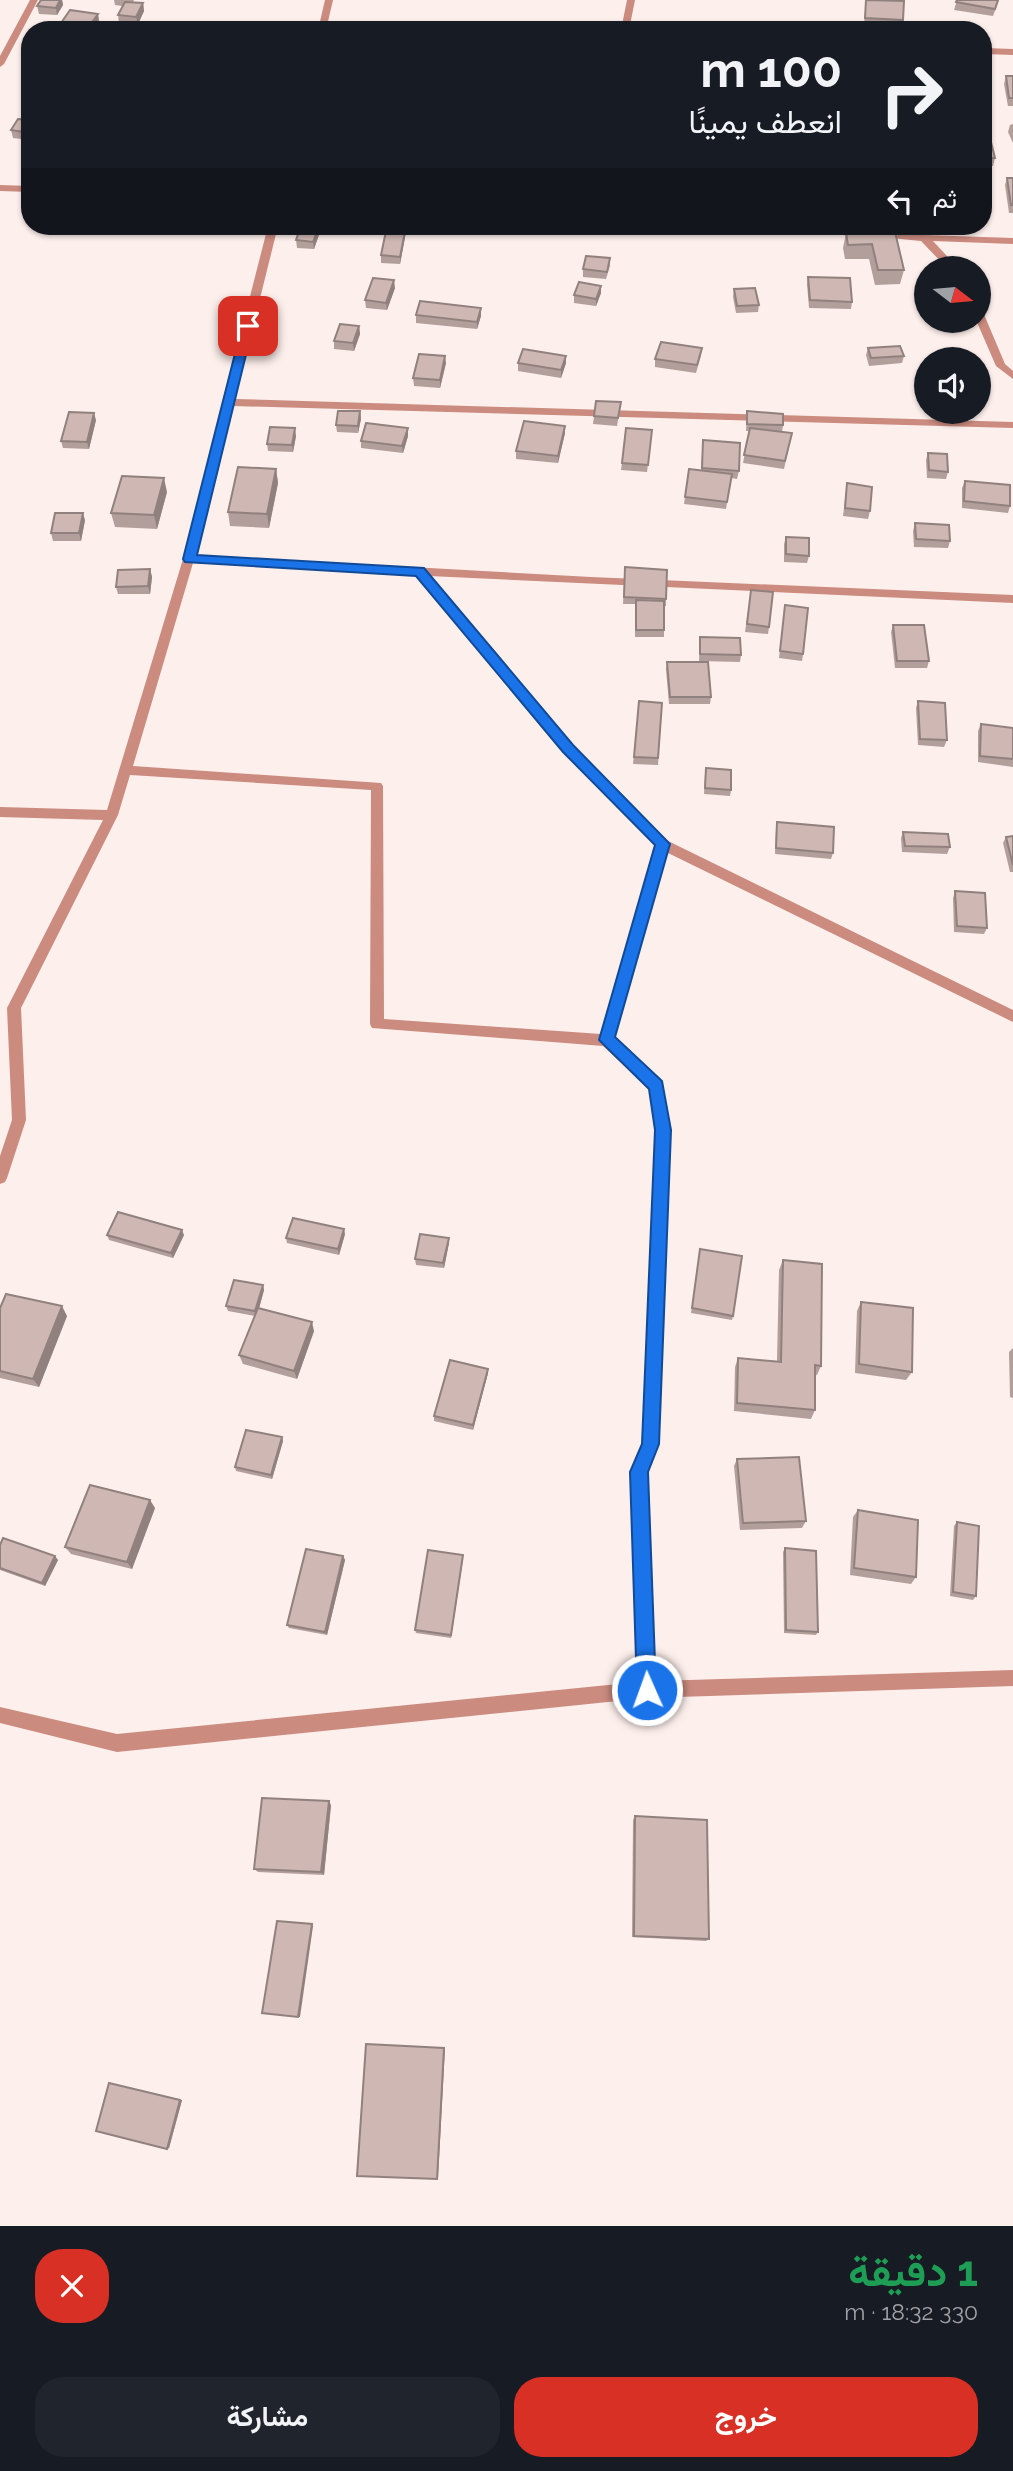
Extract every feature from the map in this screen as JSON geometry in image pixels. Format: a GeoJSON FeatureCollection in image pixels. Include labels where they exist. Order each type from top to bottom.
{"type":"FeatureCollection","features":[{"type":"Feature","properties":{"kind":"street"},"geometry":{"type":"LineString","coordinates":[[23,21],[34,0]]}},
{"type":"Feature","properties":{"kind":"street"},"geometry":{"type":"LineString","coordinates":[[324,21],[329,0]]}},
{"type":"Feature","properties":{"kind":"street"},"geometry":{"type":"LineString","coordinates":[[627,21],[631,0]]}},
{"type":"Feature","properties":{"kind":"street"},"geometry":{"type":"LineString","coordinates":[[0,64],[21,24]]}},
{"type":"Feature","properties":{"kind":"street"},"geometry":{"type":"LineString","coordinates":[[992,51],[1013,52]]}},
{"type":"Feature","properties":{"kind":"street"},"geometry":{"type":"LineString","coordinates":[[0,188],[21,189]]}},
{"type":"Feature","properties":{"kind":"street"},"geometry":{"type":"LineString","coordinates":[[0,1178],[19,1120],[14,1008],[112,815],[190,559],[271,235]]}},
{"type":"Feature","properties":{"kind":"street"},"geometry":{"type":"LineString","coordinates":[[892,235],[1013,241]]}},
{"type":"Feature","properties":{"kind":"street"},"geometry":{"type":"LineString","coordinates":[[924,238],[941,256]]}},
{"type":"Feature","properties":{"kind":"street"},"geometry":{"type":"LineString","coordinates":[[987,333],[1001,366],[1013,376]]}},
{"type":"Feature","properties":{"kind":"street"},"geometry":{"type":"LineString","coordinates":[[229,402],[1013,425]]}},
{"type":"Feature","properties":{"kind":"street"},"geometry":{"type":"LineString","coordinates":[[190,559],[1013,599]]}},
{"type":"Feature","properties":{"kind":"street"},"geometry":{"type":"LineString","coordinates":[[419,572],[568,748],[662,844],[1013,1016]]}},
{"type":"Feature","properties":{"kind":"street"},"geometry":{"type":"LineString","coordinates":[[126,770],[377,786],[377,1024],[606,1040],[656,1086],[663,1130],[650,1444],[639,1472],[647,1690]]}},
{"type":"Feature","properties":{"kind":"street"},"geometry":{"type":"LineString","coordinates":[[0,812],[112,815]]}},
{"type":"Feature","properties":{"kind":"street"},"geometry":{"type":"LineString","coordinates":[[606,1040],[662,844]]}},
{"type":"Feature","properties":{"kind":"street"},"geometry":{"type":"LineString","coordinates":[[0,1714],[117,1743],[647,1690],[1013,1678]]}},
{"type":"Feature","properties":{"kind":"building"},"geometry":{"type":"Polygon","coordinates":[[[41,0],[60,0],[56,8],[37,6],[41,0]]]}},
{"type":"Feature","properties":{"kind":"building"},"geometry":{"type":"Polygon","coordinates":[[[866,0],[904,1],[903,20],[865,18],[866,0]]]}},
{"type":"Feature","properties":{"kind":"building"},"geometry":{"type":"Polygon","coordinates":[[[998,0],[995,9],[956,2],[998,0]]]}},
{"type":"Feature","properties":{"kind":"building"},"geometry":{"type":"Polygon","coordinates":[[[125,2],[143,3],[136,17],[118,15],[125,2]]]}},
{"type":"Feature","properties":{"kind":"building"},"geometry":{"type":"Polygon","coordinates":[[[70,10],[98,14],[93,21],[62,21],[70,10]]]}},
{"type":"Feature","properties":{"kind":"building"},"geometry":{"type":"Polygon","coordinates":[[[1006,76],[1013,76],[1013,98],[1009,98],[1006,76]]]}},
{"type":"Feature","properties":{"kind":"building"},"geometry":{"type":"Polygon","coordinates":[[[18,119],[21,119],[21,132],[11,130],[18,119]]]}},
{"type":"Feature","properties":{"kind":"building"},"geometry":{"type":"Polygon","coordinates":[[[1007,178],[1013,178],[1013,205],[1011,205],[1007,178]]]}},
{"type":"Feature","properties":{"kind":"building"},"geometry":{"type":"Polygon","coordinates":[[[298,235],[316,235],[313,242],[296,240],[298,235]]]}},
{"type":"Feature","properties":{"kind":"building"},"geometry":{"type":"Polygon","coordinates":[[[385,235],[404,235],[400,257],[381,255],[385,235]]]}},
{"type":"Feature","properties":{"kind":"building"},"geometry":{"type":"Polygon","coordinates":[[[846,235],[896,235],[904,270],[878,270],[872,244],[848,245],[846,235]]]}},
{"type":"Feature","properties":{"kind":"building"},"geometry":{"type":"Polygon","coordinates":[[[586,256],[610,258],[607,272],[583,269],[586,256]]]}},
{"type":"Feature","properties":{"kind":"building"},"geometry":{"type":"Polygon","coordinates":[[[808,277],[850,278],[852,302],[810,300],[808,277]]]}},
{"type":"Feature","properties":{"kind":"building"},"geometry":{"type":"Polygon","coordinates":[[[373,278],[394,280],[386,303],[365,300],[373,278]]]}},
{"type":"Feature","properties":{"kind":"building"},"geometry":{"type":"Polygon","coordinates":[[[579,282],[601,286],[596,299],[574,295],[579,282]]]}},
{"type":"Feature","properties":{"kind":"building"},"geometry":{"type":"Polygon","coordinates":[[[755,288],[759,305],[737,306],[734,289],[755,288]]]}},
{"type":"Feature","properties":{"kind":"building"},"geometry":{"type":"Polygon","coordinates":[[[420,301],[481,308],[477,322],[416,315],[420,301]]]}},
{"type":"Feature","properties":{"kind":"building"},"geometry":{"type":"Polygon","coordinates":[[[340,324],[359,326],[353,343],[334,341],[340,324]]]}},
{"type":"Feature","properties":{"kind":"building"},"geometry":{"type":"Polygon","coordinates":[[[661,342],[702,348],[697,365],[655,359],[661,342]]]}},
{"type":"Feature","properties":{"kind":"building"},"geometry":{"type":"Polygon","coordinates":[[[900,346],[904,356],[871,358],[868,348],[900,346]]]}},
{"type":"Feature","properties":{"kind":"building"},"geometry":{"type":"Polygon","coordinates":[[[523,349],[566,356],[561,370],[518,363],[523,349]]]}},
{"type":"Feature","properties":{"kind":"building"},"geometry":{"type":"Polygon","coordinates":[[[419,354],[445,356],[440,380],[413,378],[419,354]]]}},
{"type":"Feature","properties":{"kind":"building"},"geometry":{"type":"Polygon","coordinates":[[[596,401],[621,402],[618,418],[594,416],[596,401]]]}},
{"type":"Feature","properties":{"kind":"building"},"geometry":{"type":"Polygon","coordinates":[[[338,411],[360,411],[358,426],[336,425],[338,411]]]}},
{"type":"Feature","properties":{"kind":"building"},"geometry":{"type":"Polygon","coordinates":[[[747,411],[783,414],[783,425],[747,424],[747,411]]]}},
{"type":"Feature","properties":{"kind":"building"},"geometry":{"type":"Polygon","coordinates":[[[69,412],[94,413],[87,442],[61,441],[69,412]]]}},
{"type":"Feature","properties":{"kind":"building"},"geometry":{"type":"Polygon","coordinates":[[[524,421],[565,426],[558,456],[516,451],[524,421]]]}},
{"type":"Feature","properties":{"kind":"building"},"geometry":{"type":"Polygon","coordinates":[[[366,423],[408,428],[402,446],[361,441],[366,423]]]}},
{"type":"Feature","properties":{"kind":"building"},"geometry":{"type":"Polygon","coordinates":[[[270,427],[295,428],[292,445],[267,444],[270,427]]]}},
{"type":"Feature","properties":{"kind":"building"},"geometry":{"type":"Polygon","coordinates":[[[626,428],[652,430],[648,465],[622,463],[626,428]]]}},
{"type":"Feature","properties":{"kind":"building"},"geometry":{"type":"Polygon","coordinates":[[[750,428],[792,433],[785,461],[744,455],[750,428]]]}},
{"type":"Feature","properties":{"kind":"building"},"geometry":{"type":"Polygon","coordinates":[[[703,440],[740,443],[739,471],[702,468],[703,440]]]}},
{"type":"Feature","properties":{"kind":"building"},"geometry":{"type":"Polygon","coordinates":[[[928,453],[947,454],[948,472],[929,470],[928,453]]]}},
{"type":"Feature","properties":{"kind":"building"},"geometry":{"type":"Polygon","coordinates":[[[238,467],[276,469],[267,514],[228,512],[238,467]]]}},
{"type":"Feature","properties":{"kind":"building"},"geometry":{"type":"Polygon","coordinates":[[[689,469],[732,474],[727,502],[685,497],[689,469]]]}},
{"type":"Feature","properties":{"kind":"building"},"geometry":{"type":"Polygon","coordinates":[[[122,476],[164,478],[154,515],[111,513],[122,476]]]}},
{"type":"Feature","properties":{"kind":"building"},"geometry":{"type":"Polygon","coordinates":[[[965,481],[1010,485],[1010,506],[964,501],[965,481]]]}},
{"type":"Feature","properties":{"kind":"building"},"geometry":{"type":"Polygon","coordinates":[[[847,483],[872,487],[870,511],[845,508],[847,483]]]}},
{"type":"Feature","properties":{"kind":"building"},"geometry":{"type":"Polygon","coordinates":[[[55,513],[83,513],[79,533],[51,533],[55,513]]]}},
{"type":"Feature","properties":{"kind":"building"},"geometry":{"type":"Polygon","coordinates":[[[915,523],[949,525],[950,541],[916,539],[915,523]]]}},
{"type":"Feature","properties":{"kind":"building"},"geometry":{"type":"Polygon","coordinates":[[[786,537],[809,538],[809,556],[786,554],[786,537]]]}},
{"type":"Feature","properties":{"kind":"building"},"geometry":{"type":"Polygon","coordinates":[[[625,567],[667,570],[666,599],[624,597],[625,567]]]}},
{"type":"Feature","properties":{"kind":"building"},"geometry":{"type":"Polygon","coordinates":[[[150,569],[148,586],[116,587],[118,570],[150,569]]]}},
{"type":"Feature","properties":{"kind":"building"},"geometry":{"type":"Polygon","coordinates":[[[751,590],[773,592],[769,627],[747,624],[751,590]]]}},
{"type":"Feature","properties":{"kind":"building"},"geometry":{"type":"Polygon","coordinates":[[[636,600],[664,601],[664,630],[636,630],[636,600]]]}},
{"type":"Feature","properties":{"kind":"building"},"geometry":{"type":"Polygon","coordinates":[[[785,605],[808,608],[803,654],[780,651],[785,605]]]}},
{"type":"Feature","properties":{"kind":"building"},"geometry":{"type":"Polygon","coordinates":[[[893,625],[924,625],[929,661],[897,661],[893,625]]]}},
{"type":"Feature","properties":{"kind":"building"},"geometry":{"type":"Polygon","coordinates":[[[700,637],[740,638],[741,655],[700,654],[700,637]]]}},
{"type":"Feature","properties":{"kind":"building"},"geometry":{"type":"Polygon","coordinates":[[[667,662],[708,662],[711,697],[670,697],[667,662]]]}},
{"type":"Feature","properties":{"kind":"building"},"geometry":{"type":"Polygon","coordinates":[[[639,701],[662,703],[658,758],[634,757],[639,701]]]}},
{"type":"Feature","properties":{"kind":"building"},"geometry":{"type":"Polygon","coordinates":[[[918,701],[945,703],[947,740],[920,739],[918,701]]]}},
{"type":"Feature","properties":{"kind":"building"},"geometry":{"type":"Polygon","coordinates":[[[981,724],[1013,728],[1013,759],[980,756],[981,724]]]}},
{"type":"Feature","properties":{"kind":"building"},"geometry":{"type":"Polygon","coordinates":[[[706,768],[731,770],[731,790],[705,788],[706,768]]]}},
{"type":"Feature","properties":{"kind":"building"},"geometry":{"type":"Polygon","coordinates":[[[777,822],[834,827],[833,853],[776,848],[777,822]]]}},
{"type":"Feature","properties":{"kind":"building"},"geometry":{"type":"Polygon","coordinates":[[[903,832],[948,834],[950,847],[905,846],[903,832]]]}},
{"type":"Feature","properties":{"kind":"building"},"geometry":{"type":"Polygon","coordinates":[[[1013,836],[1013,865],[1006,837],[1013,836]]]}},
{"type":"Feature","properties":{"kind":"building"},"geometry":{"type":"Polygon","coordinates":[[[955,891],[985,893],[987,928],[957,926],[955,891]]]}},
{"type":"Feature","properties":{"kind":"building"},"geometry":{"type":"Polygon","coordinates":[[[118,1212],[182,1230],[171,1253],[107,1235],[118,1212]]]}},
{"type":"Feature","properties":{"kind":"building"},"geometry":{"type":"Polygon","coordinates":[[[293,1218],[344,1229],[338,1249],[286,1238],[293,1218]]]}},
{"type":"Feature","properties":{"kind":"building"},"geometry":{"type":"Polygon","coordinates":[[[420,1234],[449,1238],[443,1263],[415,1259],[420,1234]]]}},
{"type":"Feature","properties":{"kind":"building"},"geometry":{"type":"Polygon","coordinates":[[[700,1249],[742,1256],[733,1316],[692,1308],[700,1249]]]}},
{"type":"Feature","properties":{"kind":"building"},"geometry":{"type":"Polygon","coordinates":[[[783,1260],[822,1264],[821,1366],[815,1365],[815,1410],[737,1403],[738,1358],[781,1362],[783,1260]]]}},
{"type":"Feature","properties":{"kind":"building"},"geometry":{"type":"Polygon","coordinates":[[[234,1280],[263,1285],[255,1311],[226,1306],[234,1280]]]}},
{"type":"Feature","properties":{"kind":"building"},"geometry":{"type":"Polygon","coordinates":[[[6,1294],[62,1306],[33,1379],[0,1371],[0,1308],[6,1294]]]}},
{"type":"Feature","properties":{"kind":"building"},"geometry":{"type":"Polygon","coordinates":[[[861,1302],[913,1308],[912,1372],[859,1364],[861,1302]]]}},
{"type":"Feature","properties":{"kind":"building"},"geometry":{"type":"Polygon","coordinates":[[[258,1308],[312,1322],[294,1371],[239,1355],[258,1308]]]}},
{"type":"Feature","properties":{"kind":"building"},"geometry":{"type":"Polygon","coordinates":[[[450,1360],[488,1369],[473,1425],[434,1416],[450,1360]]]}},
{"type":"Feature","properties":{"kind":"building"},"geometry":{"type":"Polygon","coordinates":[[[246,1430],[282,1437],[271,1475],[235,1467],[246,1430]]]}},
{"type":"Feature","properties":{"kind":"building"},"geometry":{"type":"Polygon","coordinates":[[[799,1457],[806,1521],[743,1523],[737,1459],[799,1457]]]}},
{"type":"Feature","properties":{"kind":"building"},"geometry":{"type":"Polygon","coordinates":[[[90,1485],[150,1500],[127,1562],[65,1547],[90,1485]]]}},
{"type":"Feature","properties":{"kind":"building"},"geometry":{"type":"Polygon","coordinates":[[[858,1510],[918,1520],[916,1577],[854,1568],[858,1510]]]}},
{"type":"Feature","properties":{"kind":"building"},"geometry":{"type":"Polygon","coordinates":[[[957,1522],[979,1526],[976,1596],[953,1592],[957,1522]]]}},
{"type":"Feature","properties":{"kind":"building"},"geometry":{"type":"Polygon","coordinates":[[[3,1538],[55,1556],[42,1583],[0,1568],[0,1545],[3,1538]]]}},
{"type":"Feature","properties":{"kind":"building"},"geometry":{"type":"Polygon","coordinates":[[[785,1548],[816,1551],[818,1632],[786,1630],[785,1548]]]}},
{"type":"Feature","properties":{"kind":"building"},"geometry":{"type":"Polygon","coordinates":[[[306,1549],[343,1556],[325,1632],[287,1625],[306,1549]]]}},
{"type":"Feature","properties":{"kind":"building"},"geometry":{"type":"Polygon","coordinates":[[[428,1550],[463,1555],[451,1635],[415,1630],[428,1550]]]}},
{"type":"Feature","properties":{"kind":"building"},"geometry":{"type":"Polygon","coordinates":[[[262,1798],[329,1801],[321,1872],[254,1869],[262,1798]]]}},
{"type":"Feature","properties":{"kind":"building"},"geometry":{"type":"Polygon","coordinates":[[[635,1816],[707,1820],[709,1939],[634,1936],[635,1816]]]}},
{"type":"Feature","properties":{"kind":"building"},"geometry":{"type":"Polygon","coordinates":[[[277,1921],[312,1924],[298,2017],[262,2013],[277,1921]]]}},
{"type":"Feature","properties":{"kind":"building"},"geometry":{"type":"Polygon","coordinates":[[[366,2044],[444,2048],[437,2179],[357,2176],[366,2044]]]}},
{"type":"Feature","properties":{"kind":"building"},"geometry":{"type":"Polygon","coordinates":[[[109,2083],[180,2100],[167,2149],[96,2131],[109,2083]]]}},
{"type":"Feature","properties":{"kind":"route"},"geometry":{"type":"LineString","coordinates":[[248,326],[190,559],[419,572],[568,748],[662,844],[606,1040],[656,1086],[663,1130],[650,1444],[639,1472],[647,1690]]}}]}
